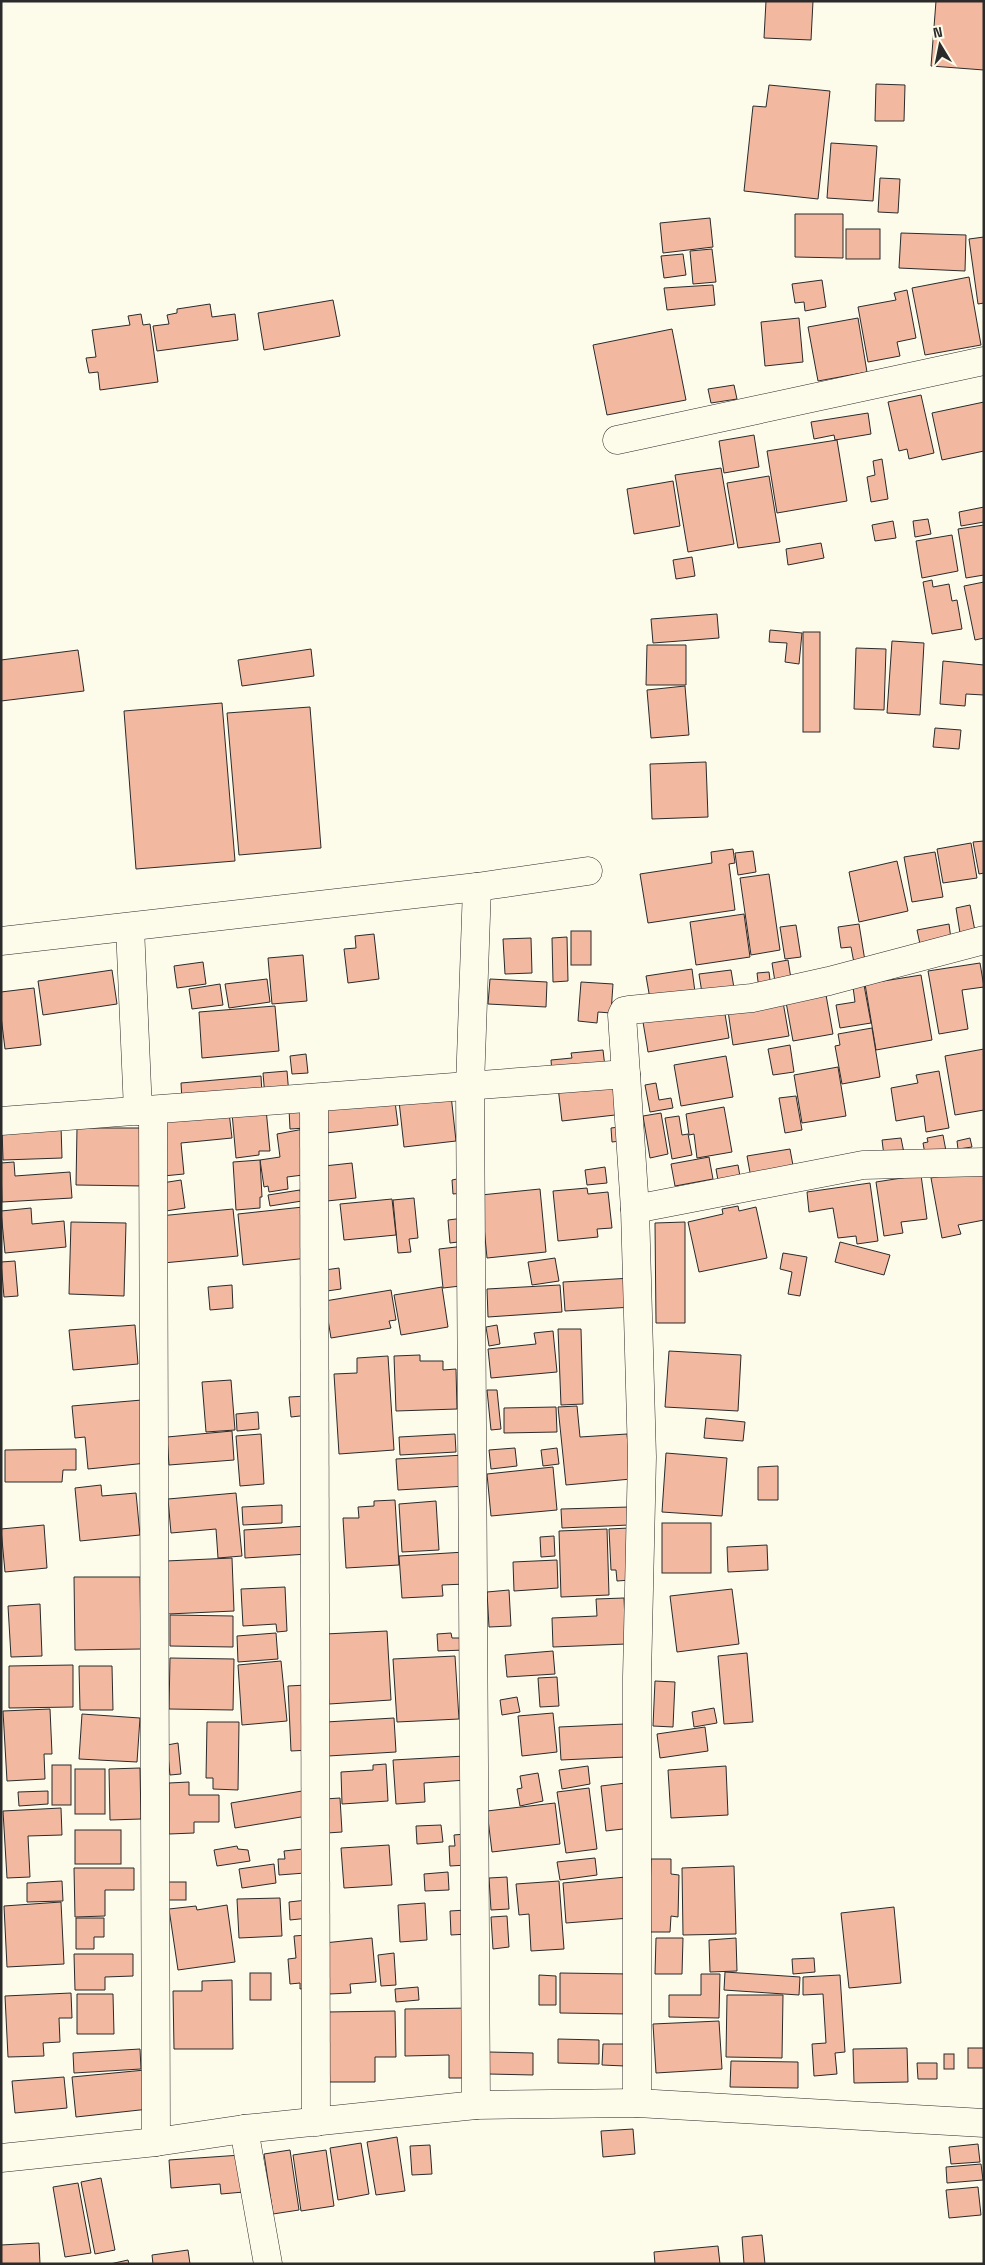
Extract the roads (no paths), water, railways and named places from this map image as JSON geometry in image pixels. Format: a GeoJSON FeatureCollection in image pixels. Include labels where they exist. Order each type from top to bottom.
{"type":"FeatureCollection","features":[{"type":"Feature","properties":{"kind":"street"},"geometry":{"type":"LineString","coordinates":[[618,440],[984,361]]}},
{"type":"Feature","properties":{"kind":"street"},"geometry":{"type":"LineString","coordinates":[[1,941],[477,888],[588,871]]}},
{"type":"Feature","properties":{"kind":"street"},"geometry":{"type":"LineString","coordinates":[[476,2105],[470,1086],[477,888]]}},
{"type":"Feature","properties":{"kind":"street"},"geometry":{"type":"LineString","coordinates":[[130,927],[145,1111],[156,2142]]}},
{"type":"Feature","properties":{"kind":"street"},"geometry":{"type":"LineString","coordinates":[[637,2103],[637,1678],[642,1456],[636,1209],[622,1015],[624,1011],[752,998],[830,981],[984,940]]}},
{"type":"Feature","properties":{"kind":"street"},"geometry":{"type":"LineString","coordinates":[[1,1121],[626,1074]]}},
{"type":"Feature","properties":{"kind":"street"},"geometry":{"type":"LineString","coordinates":[[314,1098],[316,2122]]}},
{"type":"Feature","properties":{"kind":"street"},"geometry":{"type":"LineString","coordinates":[[636,1209],[863,1165],[984,1162]]}},
{"type":"Feature","properties":{"kind":"street"},"geometry":{"type":"LineString","coordinates":[[1,2158],[156,2142],[244,2129],[476,2105],[637,2103],[984,2123]]}},
{"type":"Feature","properties":{"kind":"street"},"geometry":{"type":"LineString","coordinates":[[244,2129],[268,2264]]}}]}
